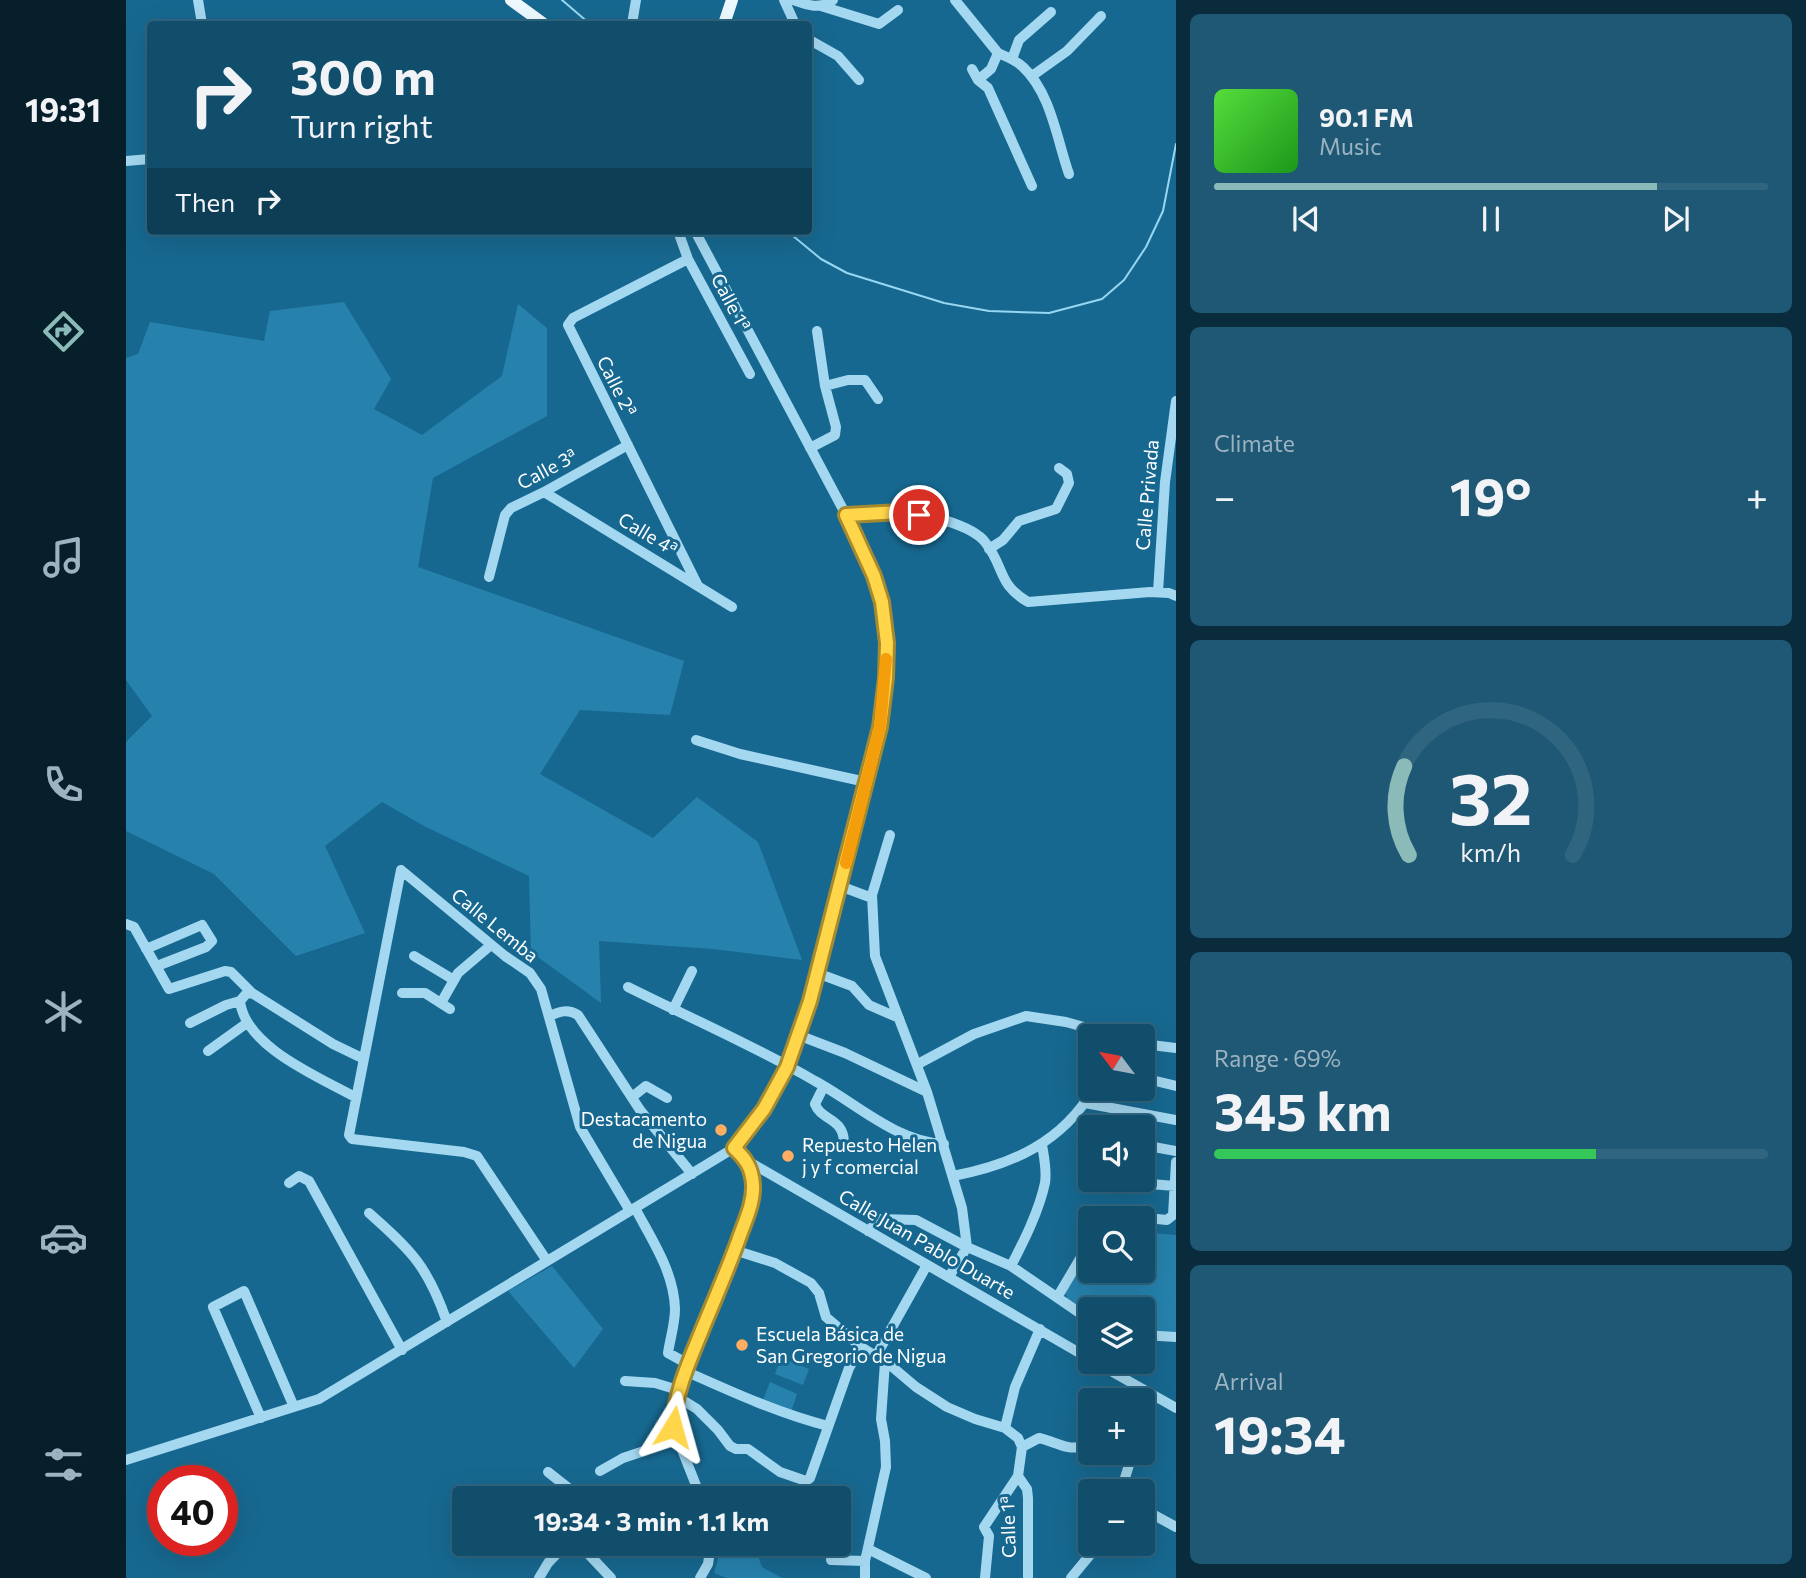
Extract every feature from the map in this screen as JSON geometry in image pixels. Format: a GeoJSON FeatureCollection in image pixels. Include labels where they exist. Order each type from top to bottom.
{"type":"FeatureCollection","features":[{"type":"Feature","properties":{"kind":"main road"},"geometry":{"type":"LineString","coordinates":[[511,0],[540,21]]}},
{"type":"Feature","properties":{"kind":"main road"},"geometry":{"type":"LineString","coordinates":[[725,21],[732,0]]}},
{"type":"Feature","properties":{"kind":"street"},"geometry":{"type":"LineString","coordinates":[[198,0],[202,21]]}},
{"type":"Feature","properties":{"kind":"street"},"geometry":{"type":"LineString","coordinates":[[632,21],[636,0]]}},
{"type":"Feature","properties":{"kind":"street"},"geometry":{"type":"LineString","coordinates":[[784,0],[794,21]]}},
{"type":"Feature","properties":{"kind":"street"},"geometry":{"type":"LineString","coordinates":[[793,0],[879,24],[898,10]]}},
{"type":"Feature","properties":{"kind":"street"},"geometry":{"type":"LineString","coordinates":[[821,6],[833,0]]}},
{"type":"Feature","properties":{"kind":"street"},"geometry":{"type":"LineString","coordinates":[[955,0],[998,53],[1021,64],[1032,76],[1048,108],[1069,174]]}},
{"type":"Feature","properties":{"kind":"street"},"geometry":{"type":"LineString","coordinates":[[1012,60],[1019,40],[1051,12]]}},
{"type":"Feature","properties":{"kind":"street"},"geometry":{"type":"LineString","coordinates":[[1032,76],[1067,51],[1101,16]]}},
{"type":"Feature","properties":{"kind":"street"},"geometry":{"type":"LineString","coordinates":[[812,42],[838,56],[859,80]]}},
{"type":"Feature","properties":{"kind":"street"},"geometry":{"type":"LineString","coordinates":[[978,79],[991,69],[998,53]]}},
{"type":"Feature","properties":{"kind":"street"},"geometry":{"type":"LineString","coordinates":[[972,69],[988,88],[1031,186]]}},
{"type":"Feature","properties":{"kind":"street"},"geometry":{"type":"LineString","coordinates":[[126,161],[147,159]]}},
{"type":"Feature","properties":{"kind":"street","name":"Calle 1ª"},"geometry":{"type":"LineString","coordinates":[[673,235],[750,374]]}},
{"type":"Feature","properties":{"kind":"street","name":"Calle 1ª"},"geometry":{"type":"LineString","coordinates":[[679,235],[682,247]]}},
{"type":"Feature","properties":{"kind":"street"},"geometry":{"type":"LineString","coordinates":[[126,1460],[319,1399],[402,1350],[734,1148],[764,1109],[787,1067],[817,973],[866,782],[884,705],[887,643],[882,602],[874,576],[846,515],[697,235]]}},
{"type":"Feature","properties":{"kind":"street","name":"Calle 2ª"},"geometry":{"type":"LineString","coordinates":[[688,259],[573,318],[568,325],[698,586]]}},
{"type":"Feature","properties":{"kind":"street"},"geometry":{"type":"LineString","coordinates":[[810,447],[835,435],[836,427],[825,386],[817,331]]}},
{"type":"Feature","properties":{"kind":"street"},"geometry":{"type":"LineString","coordinates":[[825,386],[848,380],[865,380],[878,399]]}},
{"type":"Feature","properties":{"kind":"street","name":"Calle Privada"},"geometry":{"type":"LineString","coordinates":[[1158,592],[1165,482],[1176,401]]}},
{"type":"Feature","properties":{"kind":"street","name":"Calle 3ª"},"geometry":{"type":"LineString","coordinates":[[489,578],[505,515],[511,508],[628,445]]}},
{"type":"Feature","properties":{"kind":"street"},"geometry":{"type":"LineString","coordinates":[[989,549],[1003,540],[1019,521],[1056,509],[1069,483],[1067,474],[1059,468]]}},
{"type":"Feature","properties":{"kind":"street","name":"Calle 4ª"},"geometry":{"type":"LineString","coordinates":[[544,492],[732,607]]}},
{"type":"Feature","properties":{"kind":"street"},"geometry":{"type":"LineString","coordinates":[[846,515],[901,512],[971,530],[985,541],[1006,585],[1028,602],[1158,592],[1176,596]]}},
{"type":"Feature","properties":{"kind":"street"},"geometry":{"type":"LineString","coordinates":[[696,740],[740,754],[866,782]]}},
{"type":"Feature","properties":{"kind":"street"},"geometry":{"type":"LineString","coordinates":[[890,835],[872,898],[875,956],[918,1064],[962,1208],[967,1247],[949,1277]]}},
{"type":"Feature","properties":{"kind":"street","name":"Calle Lemba"},"geometry":{"type":"LineString","coordinates":[[364,1059],[401,870],[491,945],[530,973],[541,989],[580,1126],[633,1209],[668,1273],[675,1312],[668,1353],[686,1367]]}},
{"type":"Feature","properties":{"kind":"street"},"geometry":{"type":"LineString","coordinates":[[840,886],[872,898]]}},
{"type":"Feature","properties":{"kind":"street"},"geometry":{"type":"LineString","coordinates":[[126,924],[134,927],[169,989],[225,971],[231,972],[252,992],[332,1044],[364,1059],[349,1135],[352,1139],[464,1152],[477,1156],[547,1261]]}},
{"type":"Feature","properties":{"kind":"street"},"geometry":{"type":"LineString","coordinates":[[146,949],[202,925],[212,941],[206,947],[157,966]]}},
{"type":"Feature","properties":{"kind":"street"},"geometry":{"type":"LineString","coordinates":[[402,993],[425,992],[446,1006],[454,980],[491,945]]}},
{"type":"Feature","properties":{"kind":"street"},"geometry":{"type":"LineString","coordinates":[[414,956],[454,980]]}},
{"type":"Feature","properties":{"kind":"street"},"geometry":{"type":"LineString","coordinates":[[673,1010],[692,971]]}},
{"type":"Feature","properties":{"kind":"street"},"geometry":{"type":"LineString","coordinates":[[817,973],[852,986],[869,1005],[899,1018]]}},
{"type":"Feature","properties":{"kind":"street"},"geometry":{"type":"LineString","coordinates":[[628,987],[824,1086],[891,1128],[914,1139],[944,1144]]}},
{"type":"Feature","properties":{"kind":"street"},"geometry":{"type":"LineString","coordinates":[[190,1023],[240,1001],[252,992]]}},
{"type":"Feature","properties":{"kind":"street"},"geometry":{"type":"LineString","coordinates":[[240,1001],[247,1023],[280,1055],[355,1097]]}},
{"type":"Feature","properties":{"kind":"street"},"geometry":{"type":"LineString","coordinates":[[550,1016],[560,1011],[571,1011],[579,1015],[632,1097],[692,1174]]}},
{"type":"Feature","properties":{"kind":"street"},"geometry":{"type":"LineString","coordinates":[[918,1064],[974,1034],[1026,1016],[1078,1025]]}},
{"type":"Feature","properties":{"kind":"street"},"geometry":{"type":"LineString","coordinates":[[208,1051],[247,1023]]}},
{"type":"Feature","properties":{"kind":"street"},"geometry":{"type":"LineString","coordinates":[[798,1035],[845,1053],[927,1092]]}},
{"type":"Feature","properties":{"kind":"street"},"geometry":{"type":"LineString","coordinates":[[1155,1045],[1176,1048]]}},
{"type":"Feature","properties":{"kind":"street"},"geometry":{"type":"LineString","coordinates":[[1155,1081],[1176,1086]]}},
{"type":"Feature","properties":{"kind":"street"},"geometry":{"type":"LineString","coordinates":[[632,1097],[646,1086],[667,1098]]}},
{"type":"Feature","properties":{"kind":"street"},"geometry":{"type":"LineString","coordinates":[[824,1086],[816,1104],[818,1110],[837,1123],[843,1131],[844,1142]]}},
{"type":"Feature","properties":{"kind":"street"},"geometry":{"type":"LineString","coordinates":[[953,1176],[986,1170],[1019,1158],[1042,1144],[1086,1103],[1176,1120]]}},
{"type":"Feature","properties":{"kind":"street"},"geometry":{"type":"LineString","coordinates":[[1011,1266],[1045,1182],[1046,1163],[1042,1144]]}},
{"type":"Feature","properties":{"kind":"street","name":"Calle Juan Pablo Duarte"},"geometry":{"type":"LineString","coordinates":[[734,1148],[746,1160],[1078,1352]]}},
{"type":"Feature","properties":{"kind":"street"},"geometry":{"type":"LineString","coordinates":[[1155,1148],[1176,1151]]}},
{"type":"Feature","properties":{"kind":"street"},"geometry":{"type":"LineString","coordinates":[[694,1486],[673,1427],[677,1393],[750,1206],[753,1187],[746,1160]]}},
{"type":"Feature","properties":{"kind":"street"},"geometry":{"type":"LineString","coordinates":[[1155,1219],[1167,1220],[1175,1211],[1176,1162]]}},
{"type":"Feature","properties":{"kind":"street"},"geometry":{"type":"LineString","coordinates":[[289,1183],[299,1176],[309,1181],[402,1350]]}},
{"type":"Feature","properties":{"kind":"street"},"geometry":{"type":"LineString","coordinates":[[1155,1184],[1175,1186]]}},
{"type":"Feature","properties":{"kind":"street"},"geometry":{"type":"LineString","coordinates":[[369,1213],[417,1259],[432,1283],[447,1322]]}},
{"type":"Feature","properties":{"kind":"street"},"geometry":{"type":"LineString","coordinates":[[867,1231],[881,1219],[916,1220],[1011,1266],[1078,1311]]}},
{"type":"Feature","properties":{"kind":"street"},"geometry":{"type":"LineString","coordinates":[[734,1251],[775,1263],[811,1283],[819,1293],[826,1317],[861,1347],[947,1407],[1005,1428],[1018,1438],[1022,1447],[1018,1476],[984,1525],[989,1536],[985,1578]]}},
{"type":"Feature","properties":{"kind":"street"},"geometry":{"type":"LineString","coordinates":[[1058,1296],[1078,1262]]}},
{"type":"Feature","properties":{"kind":"street"},"geometry":{"type":"LineString","coordinates":[[864,1578],[886,1467],[881,1419],[881,1359],[927,1265]]}},
{"type":"Feature","properties":{"kind":"street"},"geometry":{"type":"LineString","coordinates":[[261,1418],[213,1307],[244,1292],[294,1407]]}},
{"type":"Feature","properties":{"kind":"street"},"geometry":{"type":"LineString","coordinates":[[1005,1428],[1015,1387],[1040,1329]]}},
{"type":"Feature","properties":{"kind":"street"},"geometry":{"type":"LineString","coordinates":[[1155,1336],[1176,1337]]}},
{"type":"Feature","properties":{"kind":"street"},"geometry":{"type":"LineString","coordinates":[[625,1381],[655,1383],[677,1393],[718,1430],[730,1446],[736,1449],[748,1448],[780,1472],[806,1481],[810,1478],[849,1368],[861,1347]]}},
{"type":"Feature","properties":{"kind":"street"},"geometry":{"type":"LineString","coordinates":[[686,1367],[757,1403],[796,1418],[828,1426]]}},
{"type":"Feature","properties":{"kind":"street"},"geometry":{"type":"LineString","coordinates":[[1116,1374],[1140,1388]]}},
{"type":"Feature","properties":{"kind":"street"},"geometry":{"type":"LineString","coordinates":[[1155,1397],[1176,1408]]}},
{"type":"Feature","properties":{"kind":"street"},"geometry":{"type":"LineString","coordinates":[[1022,1447],[1040,1438],[1060,1446],[1078,1449]]}},
{"type":"Feature","properties":{"kind":"street"},"geometry":{"type":"LineString","coordinates":[[600,1471],[623,1458],[677,1440]]}},
{"type":"Feature","properties":{"kind":"street"},"geometry":{"type":"LineString","coordinates":[[548,1472],[566,1486]]}},
{"type":"Feature","properties":{"kind":"street","name":"Calle 1ª"},"geometry":{"type":"LineString","coordinates":[[1018,1476],[1027,1489],[1028,1498],[1028,1578]]}},
{"type":"Feature","properties":{"kind":"street"},"geometry":{"type":"LineString","coordinates":[[1155,1516],[1176,1527]]}},
{"type":"Feature","properties":{"kind":"street"},"geometry":{"type":"LineString","coordinates":[[868,1549],[926,1578]]}},
{"type":"Feature","properties":{"kind":"street"},"geometry":{"type":"LineString","coordinates":[[539,1578],[555,1556]]}},
{"type":"Feature","properties":{"kind":"street"},"geometry":{"type":"LineString","coordinates":[[590,1556],[611,1578]]}},
{"type":"Feature","properties":{"kind":"street"},"geometry":{"type":"LineString","coordinates":[[700,1578],[709,1556]]}},
{"type":"Feature","properties":{"kind":"street"},"geometry":{"type":"LineString","coordinates":[[1071,1578],[1089,1556]]}},
{"type":"Feature","properties":{"kind":"street"},"geometry":{"type":"LineString","coordinates":[[831,1560],[866,1561]]}},
{"type":"Feature","properties":{"kind":"shaded area"},"geometry":{"type":"Polygon","coordinates":[[[344,302],[391,379],[374,409],[422,435],[502,376],[518,304],[547,328],[547,416],[433,478],[418,567],[684,661],[670,715],[580,710],[540,774],[653,838],[697,797],[758,842],[802,960],[713,949],[599,941],[601,1003],[531,952],[529,876],[426,827],[382,802],[325,846],[365,933],[296,956],[214,874],[126,831],[126,742],[152,716],[126,680],[126,358],[138,354],[150,322],[264,341],[270,311],[344,302]]]}},
{"type":"Feature","properties":{"kind":"shaded area"},"geometry":{"type":"Polygon","coordinates":[[[1155,1233],[1176,1235],[1176,1334],[1155,1332],[1155,1297],[1078,1297],[1078,1308],[1067,1299],[1065,1291],[1078,1269],[1078,1283],[1155,1283],[1155,1233]]]}},
{"type":"Feature","properties":{"kind":"shaded area"},"geometry":{"type":"Polygon","coordinates":[[[552,1266],[603,1329],[574,1368],[508,1291],[552,1266]]]}},
{"type":"Feature","properties":{"kind":"shaded area"},"geometry":{"type":"Polygon","coordinates":[[[781,1358],[809,1369],[803,1385],[775,1374],[781,1358]]]}},
{"type":"Feature","properties":{"kind":"shaded area"},"geometry":{"type":"Polygon","coordinates":[[[770,1382],[797,1394],[791,1412],[763,1400],[770,1382]]]}},
{"type":"Feature","properties":{"kind":"shaded area"},"geometry":{"type":"Polygon","coordinates":[[[718,1556],[758,1556],[762,1567],[782,1578],[727,1578],[714,1573],[718,1556]]]}},
{"type":"Feature","properties":{"kind":"waterway"},"geometry":{"type":"LineString","coordinates":[[562,0],[586,21]]}},
{"type":"Feature","properties":{"kind":"waterway"},"geometry":{"type":"LineString","coordinates":[[792,235],[821,259],[847,273],[944,303],[989,311],[1049,313],[1102,299],[1124,280],[1146,247],[1163,211],[1176,144]]}},
{"type":"Feature","properties":{"kind":"slow traffic"},"geometry":{"type":"LineString","coordinates":[[846,863],[880,727],[886,659]]}},
{"type":"Feature","properties":{"kind":"place","name":"Destacamento de Nigua"},"geometry":{"type":"Point","coordinates":[721,1130]}},
{"type":"Feature","properties":{"kind":"place","name":"Repuesto Helen j y f comercial"},"geometry":{"type":"Point","coordinates":[788,1156]}},
{"type":"Feature","properties":{"kind":"place","name":"Escuela Básica de San Gregorio de Nigua"},"geometry":{"type":"Point","coordinates":[742,1345]}},
{"type":"Feature","properties":{"kind":"route"},"geometry":{"type":"LineString","coordinates":[[673,1427],[674,1403],[685,1371],[750,1206],[753,1187],[751,1172],[745,1158],[734,1148],[776,1089],[787,1067],[810,1001],[880,727],[884,705],[887,643],[882,602],[874,576],[846,515],[901,512],[919,515]]}}]}
